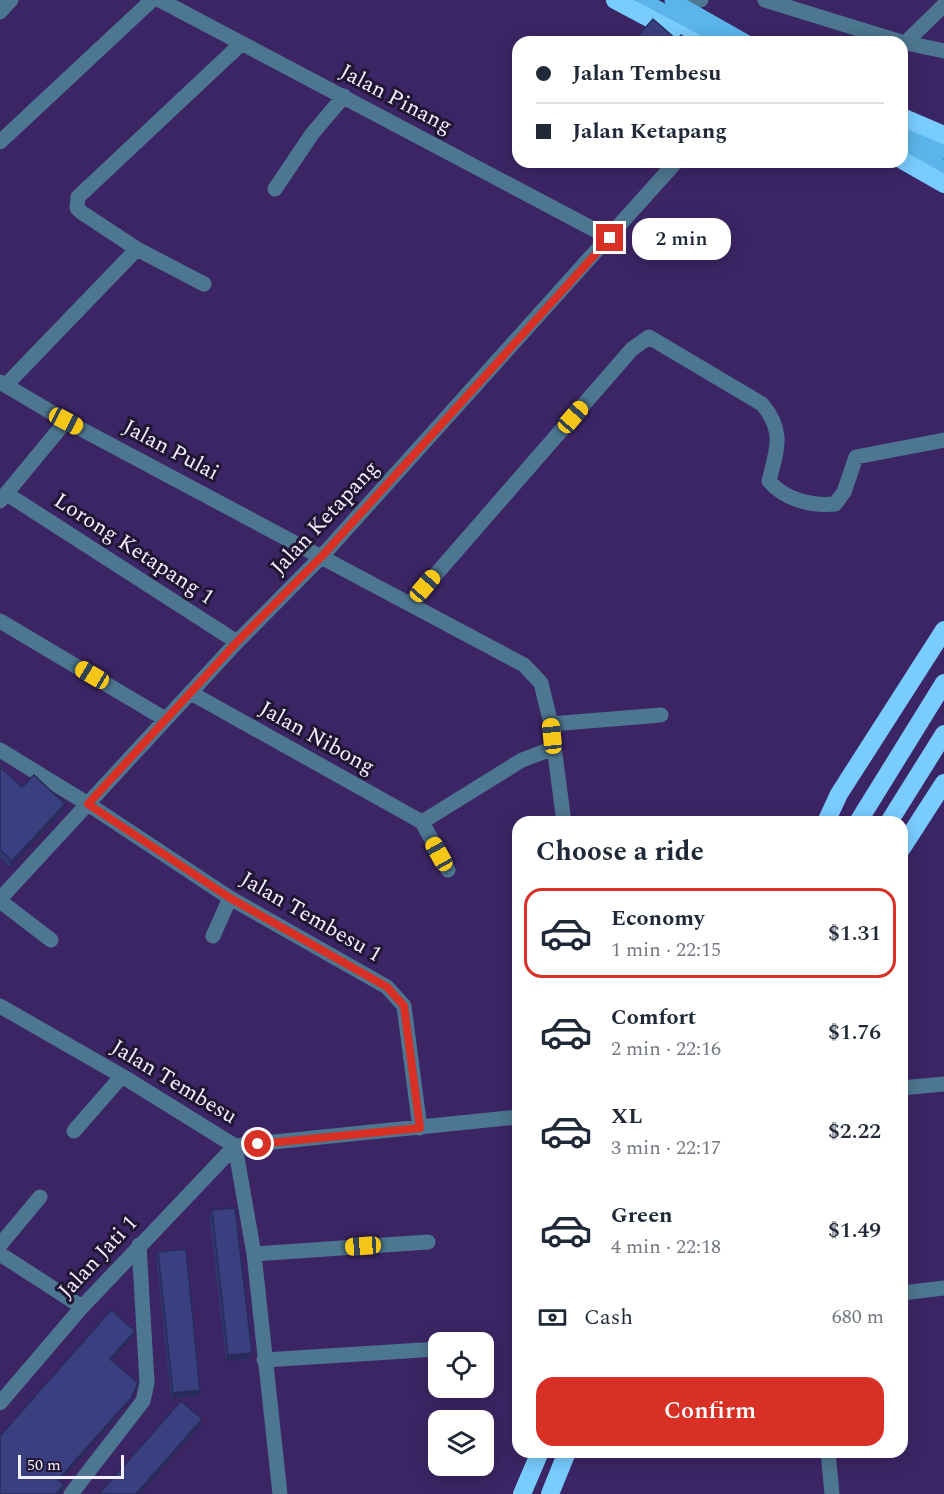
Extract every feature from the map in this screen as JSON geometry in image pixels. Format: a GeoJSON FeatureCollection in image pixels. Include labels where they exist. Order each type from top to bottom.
{"type":"FeatureCollection","features":[{"type":"Feature","properties":{"kind":"highway"},"geometry":{"type":"LineString","coordinates":[[615,0],[683,36]]}},
{"type":"Feature","properties":{"kind":"highway"},"geometry":{"type":"LineString","coordinates":[[908,120],[944,135]]}},
{"type":"Feature","properties":{"kind":"highway"},"geometry":{"type":"LineString","coordinates":[[908,163],[944,184]]}},
{"type":"Feature","properties":{"kind":"highway"},"geometry":{"type":"LineString","coordinates":[[829,816],[839,794],[944,630]]}},
{"type":"Feature","properties":{"kind":"highway"},"geometry":{"type":"LineString","coordinates":[[862,816],[944,683]]}},
{"type":"Feature","properties":{"kind":"highway"},"geometry":{"type":"LineString","coordinates":[[893,816],[944,734]]}},
{"type":"Feature","properties":{"kind":"highway"},"geometry":{"type":"LineString","coordinates":[[908,839],[944,783]]}},
{"type":"Feature","properties":{"kind":"highway"},"geometry":{"type":"LineString","coordinates":[[522,1494],[537,1458]]}},
{"type":"Feature","properties":{"kind":"highway"},"geometry":{"type":"LineString","coordinates":[[550,1494],[565,1458]]}},
{"type":"Feature","properties":{"kind":"main road"},"geometry":{"type":"LineString","coordinates":[[643,0],[708,36]]}},
{"type":"Feature","properties":{"kind":"main road"},"geometry":{"type":"LineString","coordinates":[[676,2],[736,36]]}},
{"type":"Feature","properties":{"kind":"main road"},"geometry":{"type":"LineString","coordinates":[[908,132],[944,152]]}},
{"type":"Feature","properties":{"kind":"main road"},"geometry":{"type":"LineString","coordinates":[[908,148],[944,169]]}},
{"type":"Feature","properties":{"kind":"street"},"geometry":{"type":"LineString","coordinates":[[0,12],[11,0]]}},
{"type":"Feature","properties":{"kind":"street"},"geometry":{"type":"LineString","coordinates":[[0,142],[152,0]]}},
{"type":"Feature","properties":{"kind":"street","name":"Jalan Pinang"},"geometry":{"type":"LineString","coordinates":[[160,0],[610,238]]}},
{"type":"Feature","properties":{"kind":"street"},"geometry":{"type":"LineString","coordinates":[[676,2],[701,0]]}},
{"type":"Feature","properties":{"kind":"street"},"geometry":{"type":"LineString","coordinates":[[765,0],[784,4],[878,36]]}},
{"type":"Feature","properties":{"kind":"street"},"geometry":{"type":"LineString","coordinates":[[908,38],[944,5]]}},
{"type":"Feature","properties":{"kind":"street"},"geometry":{"type":"LineString","coordinates":[[204,284],[137,249],[81,212],[77,208],[78,197],[242,43]]}},
{"type":"Feature","properties":{"kind":"street"},"geometry":{"type":"LineString","coordinates":[[908,45],[944,51]]}},
{"type":"Feature","properties":{"kind":"street"},"geometry":{"type":"LineString","coordinates":[[275,189],[312,134],[344,96]]}},
{"type":"Feature","properties":{"kind":"street","name":"Jalan Ketapang"},"geometry":{"type":"LineString","coordinates":[[0,900],[237,642],[323,555],[671,168]]}},
{"type":"Feature","properties":{"kind":"street"},"geometry":{"type":"LineString","coordinates":[[3,384],[137,249]]}},
{"type":"Feature","properties":{"kind":"street"},"geometry":{"type":"LineString","coordinates":[[411,603],[632,349],[648,337],[762,404],[773,418],[779,437],[769,481],[779,493],[818,506],[835,504],[844,492],[856,457],[944,440]]}},
{"type":"Feature","properties":{"kind":"street","name":"Jalan Pulai"},"geometry":{"type":"LineString","coordinates":[[3,384],[66,421],[323,555],[524,665],[541,683],[551,724],[563,816]]}},
{"type":"Feature","properties":{"kind":"street"},"geometry":{"type":"LineString","coordinates":[[4,497],[66,421]]}},
{"type":"Feature","properties":{"kind":"street","name":"Lorong Ketapang 1"},"geometry":{"type":"LineString","coordinates":[[4,497],[237,642]]}},
{"type":"Feature","properties":{"kind":"street"},"geometry":{"type":"LineString","coordinates":[[0,621],[165,719]]}},
{"type":"Feature","properties":{"kind":"street","name":"Jalan Nibong"},"geometry":{"type":"LineString","coordinates":[[191,693],[422,822]]}},
{"type":"Feature","properties":{"kind":"street"},"geometry":{"type":"LineString","coordinates":[[551,724],[661,715]]}},
{"type":"Feature","properties":{"kind":"street"},"geometry":{"type":"LineString","coordinates":[[448,870],[422,822],[522,760],[554,748]]}},
{"type":"Feature","properties":{"kind":"street","name":"Jalan Tembesu 1"},"geometry":{"type":"LineString","coordinates":[[0,750],[88,804],[230,898],[387,987],[404,1006],[420,1128]]}},
{"type":"Feature","properties":{"kind":"street"},"geometry":{"type":"LineString","coordinates":[[213,936],[230,898]]}},
{"type":"Feature","properties":{"kind":"street"},"geometry":{"type":"LineString","coordinates":[[0,900],[51,940]]}},
{"type":"Feature","properties":{"kind":"street","name":"Jalan Tembesu"},"geometry":{"type":"LineString","coordinates":[[0,1006],[122,1076],[235,1146],[512,1118]]}},
{"type":"Feature","properties":{"kind":"street"},"geometry":{"type":"LineString","coordinates":[[74,1131],[122,1076]]}},
{"type":"Feature","properties":{"kind":"street"},"geometry":{"type":"LineString","coordinates":[[908,1087],[944,1084]]}},
{"type":"Feature","properties":{"kind":"street"},"geometry":{"type":"LineString","coordinates":[[235,1146],[254,1254],[280,1494]]}},
{"type":"Feature","properties":{"kind":"street","name":"Jalan Jati 1"},"geometry":{"type":"LineString","coordinates":[[0,1403],[6,1386],[235,1146]]}},
{"type":"Feature","properties":{"kind":"street"},"geometry":{"type":"LineString","coordinates":[[0,1245],[40,1197]]}},
{"type":"Feature","properties":{"kind":"street"},"geometry":{"type":"LineString","coordinates":[[254,1254],[428,1242]]}},
{"type":"Feature","properties":{"kind":"street"},"geometry":{"type":"LineString","coordinates":[[71,1494],[143,1401],[147,1383],[139,1245]]}},
{"type":"Feature","properties":{"kind":"street"},"geometry":{"type":"LineString","coordinates":[[0,1254],[82,1307]]}},
{"type":"Feature","properties":{"kind":"street"},"geometry":{"type":"LineString","coordinates":[[908,1292],[944,1287]]}},
{"type":"Feature","properties":{"kind":"street"},"geometry":{"type":"LineString","coordinates":[[264,1360],[428,1350]]}},
{"type":"Feature","properties":{"kind":"street"},"geometry":{"type":"LineString","coordinates":[[829,1458],[832,1494]]}},
{"type":"Feature","properties":{"kind":"building"},"geometry":{"type":"Polygon","coordinates":[[[653,19],[672,36],[638,36],[653,19]]]}},
{"type":"Feature","properties":{"kind":"building"},"geometry":{"type":"Polygon","coordinates":[[[0,767],[22,787],[34,775],[65,804],[12,861],[0,850],[0,767]]]}},
{"type":"Feature","properties":{"kind":"building"},"geometry":{"type":"Polygon","coordinates":[[[235,1208],[252,1353],[228,1355],[212,1210],[235,1208]]]}},
{"type":"Feature","properties":{"kind":"building"},"geometry":{"type":"Polygon","coordinates":[[[186,1249],[200,1390],[173,1393],[158,1252],[186,1249]]]}},
{"type":"Feature","properties":{"kind":"building"},"geometry":{"type":"Polygon","coordinates":[[[111,1310],[135,1331],[110,1359],[138,1383],[131,1398],[58,1480],[64,1485],[56,1494],[0,1494],[0,1436],[111,1310]]]}},
{"type":"Feature","properties":{"kind":"building"},"geometry":{"type":"Polygon","coordinates":[[[181,1401],[202,1419],[136,1494],[99,1494],[181,1401]]]}},
{"type":"Feature","properties":{"kind":"route"},"geometry":{"type":"LineString","coordinates":[[258,1144],[420,1128],[404,1006],[387,987],[230,898],[88,804],[237,642],[323,555],[610,238]]}}]}
